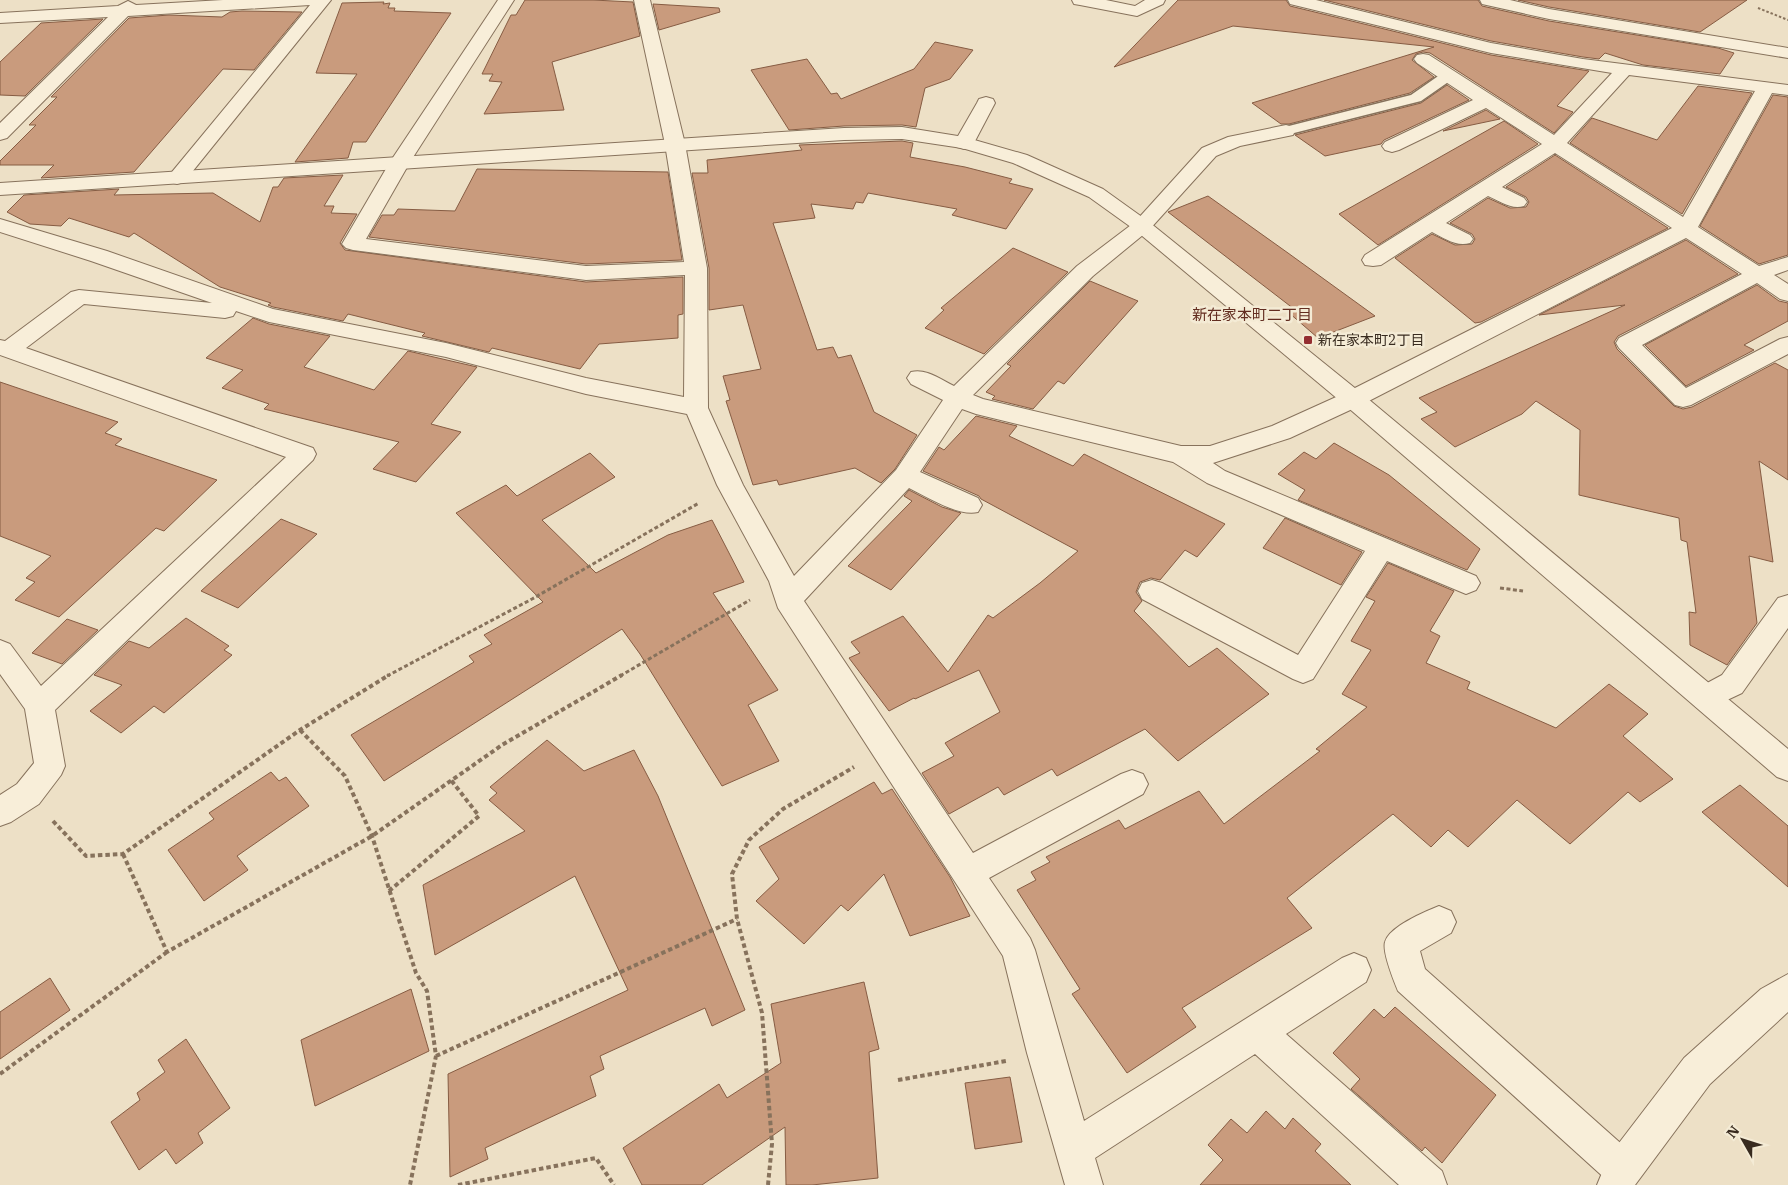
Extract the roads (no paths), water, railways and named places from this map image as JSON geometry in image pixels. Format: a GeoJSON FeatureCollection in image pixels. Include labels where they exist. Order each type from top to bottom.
{"type":"FeatureCollection","features":[{"type":"Feature","properties":{"kind":"street"},"geometry":{"type":"LineString","coordinates":[[0,18],[129,6],[309,0]]}},
{"type":"Feature","properties":{"kind":"street"},"geometry":{"type":"LineString","coordinates":[[177,178],[323,0]]}},
{"type":"Feature","properties":{"kind":"street"},"geometry":{"type":"LineString","coordinates":[[506,0],[400,162],[353,244],[586,274],[696,268]]}},
{"type":"Feature","properties":{"kind":"street"},"geometry":{"type":"LineString","coordinates":[[642,0],[675,144],[696,268],[694,292],[696,408],[730,485],[786,590],[885,749],[1018,950],[1045,1054],[1084,1185]]}},
{"type":"Feature","properties":{"kind":"street"},"geometry":{"type":"LineString","coordinates":[[1080,0],[1137,11],[1157,0]]}},
{"type":"Feature","properties":{"kind":"street"},"geometry":{"type":"LineString","coordinates":[[1296,0],[1491,48],[1625,69],[1788,90]]}},
{"type":"Feature","properties":{"kind":"street"},"geometry":{"type":"LineString","coordinates":[[1488,0],[1549,14],[1788,53]]}},
{"type":"Feature","properties":{"kind":"street"},"geometry":{"type":"LineString","coordinates":[[0,134],[129,6]]}},
{"type":"Feature","properties":{"kind":"street"},"geometry":{"type":"LineString","coordinates":[[1423,59],[1788,294]]}},
{"type":"Feature","properties":{"kind":"street"},"geometry":{"type":"LineString","coordinates":[[1373,260],[1556,144],[1625,69]]}},
{"type":"Feature","properties":{"kind":"street"},"geometry":{"type":"LineString","coordinates":[[919,378],[976,406],[1181,455],[1211,455],[1282,432],[1353,399],[1687,229],[1767,87]]}},
{"type":"Feature","properties":{"kind":"street"},"geometry":{"type":"LineString","coordinates":[[1392,146],[1488,100]]}},
{"type":"Feature","properties":{"kind":"street"},"geometry":{"type":"LineString","coordinates":[[964,143],[986,103]]}},
{"type":"Feature","properties":{"kind":"street"},"geometry":{"type":"LineString","coordinates":[[786,590],[905,476],[958,396],[1085,271],[1142,226],[1209,152],[1235,141],[1286,131]]}},
{"type":"Feature","properties":{"kind":"street"},"geometry":{"type":"LineString","coordinates":[[0,189],[844,134],[902,133],[964,143],[1020,158],[1096,193],[1142,226],[1353,399],[1788,768]]}},
{"type":"Feature","properties":{"kind":"street"},"geometry":{"type":"LineString","coordinates":[[1488,188],[1518,202]]}},
{"type":"Feature","properties":{"kind":"street"},"geometry":{"type":"LineString","coordinates":[[1431,223],[1463,239]]}},
{"type":"Feature","properties":{"kind":"street"},"geometry":{"type":"LineString","coordinates":[[0,225],[99,256],[269,315]]}},
{"type":"Feature","properties":{"kind":"street"},"geometry":{"type":"LineString","coordinates":[[1788,263],[1758,274],[1627,343],[1683,399],[1788,344]]}},
{"type":"Feature","properties":{"kind":"street"},"geometry":{"type":"LineString","coordinates":[[4,349],[79,297],[269,315],[446,350],[586,386],[696,408]]}},
{"type":"Feature","properties":{"kind":"street"},"geometry":{"type":"LineString","coordinates":[[4,349],[304,454],[38,706]]}},
{"type":"Feature","properties":{"kind":"street"},"geometry":{"type":"LineString","coordinates":[[1181,455],[1216,477],[1466,583]]}},
{"type":"Feature","properties":{"kind":"street"},"geometry":{"type":"LineString","coordinates":[[905,476],[969,505]]}},
{"type":"Feature","properties":{"kind":"street"},"geometry":{"type":"LineString","coordinates":[[1152,591],[1302,670],[1382,548]]}},
{"type":"Feature","properties":{"kind":"street"},"geometry":{"type":"LineString","coordinates":[[1706,698],[1732,684],[1788,606]]}},
{"type":"Feature","properties":{"kind":"street"},"geometry":{"type":"LineString","coordinates":[[0,652],[38,706],[50,766],[28,794],[0,812]]}},
{"type":"Feature","properties":{"kind":"street"},"geometry":{"type":"LineString","coordinates":[[967,873],[1132,784]]}},
{"type":"Feature","properties":{"kind":"street"},"geometry":{"type":"LineString","coordinates":[[1439,922],[1401,944],[1410,979],[1619,1177],[1697,1071],[1773,1001],[1788,991]]}},
{"type":"Feature","properties":{"kind":"street"},"geometry":{"type":"LineString","coordinates":[[1073,1150],[1354,970]]}},
{"type":"Feature","properties":{"kind":"street"},"geometry":{"type":"LineString","coordinates":[[1257,1032],[1428,1185]]}},
{"type":"Feature","properties":{"kind":"lane"},"geometry":{"type":"LineString","coordinates":[[1286,131],[1416,98],[1449,75]]}},
{"type":"Feature","properties":{"kind":"place","name":"新在家本町2丁目"},"geometry":{"type":"Point","coordinates":[1308,340]}},
{"type":"Feature","properties":{"kind":"district","name":"新在家本町二丁目"},"geometry":{"type":"Point","coordinates":[1252,315]}}]}
